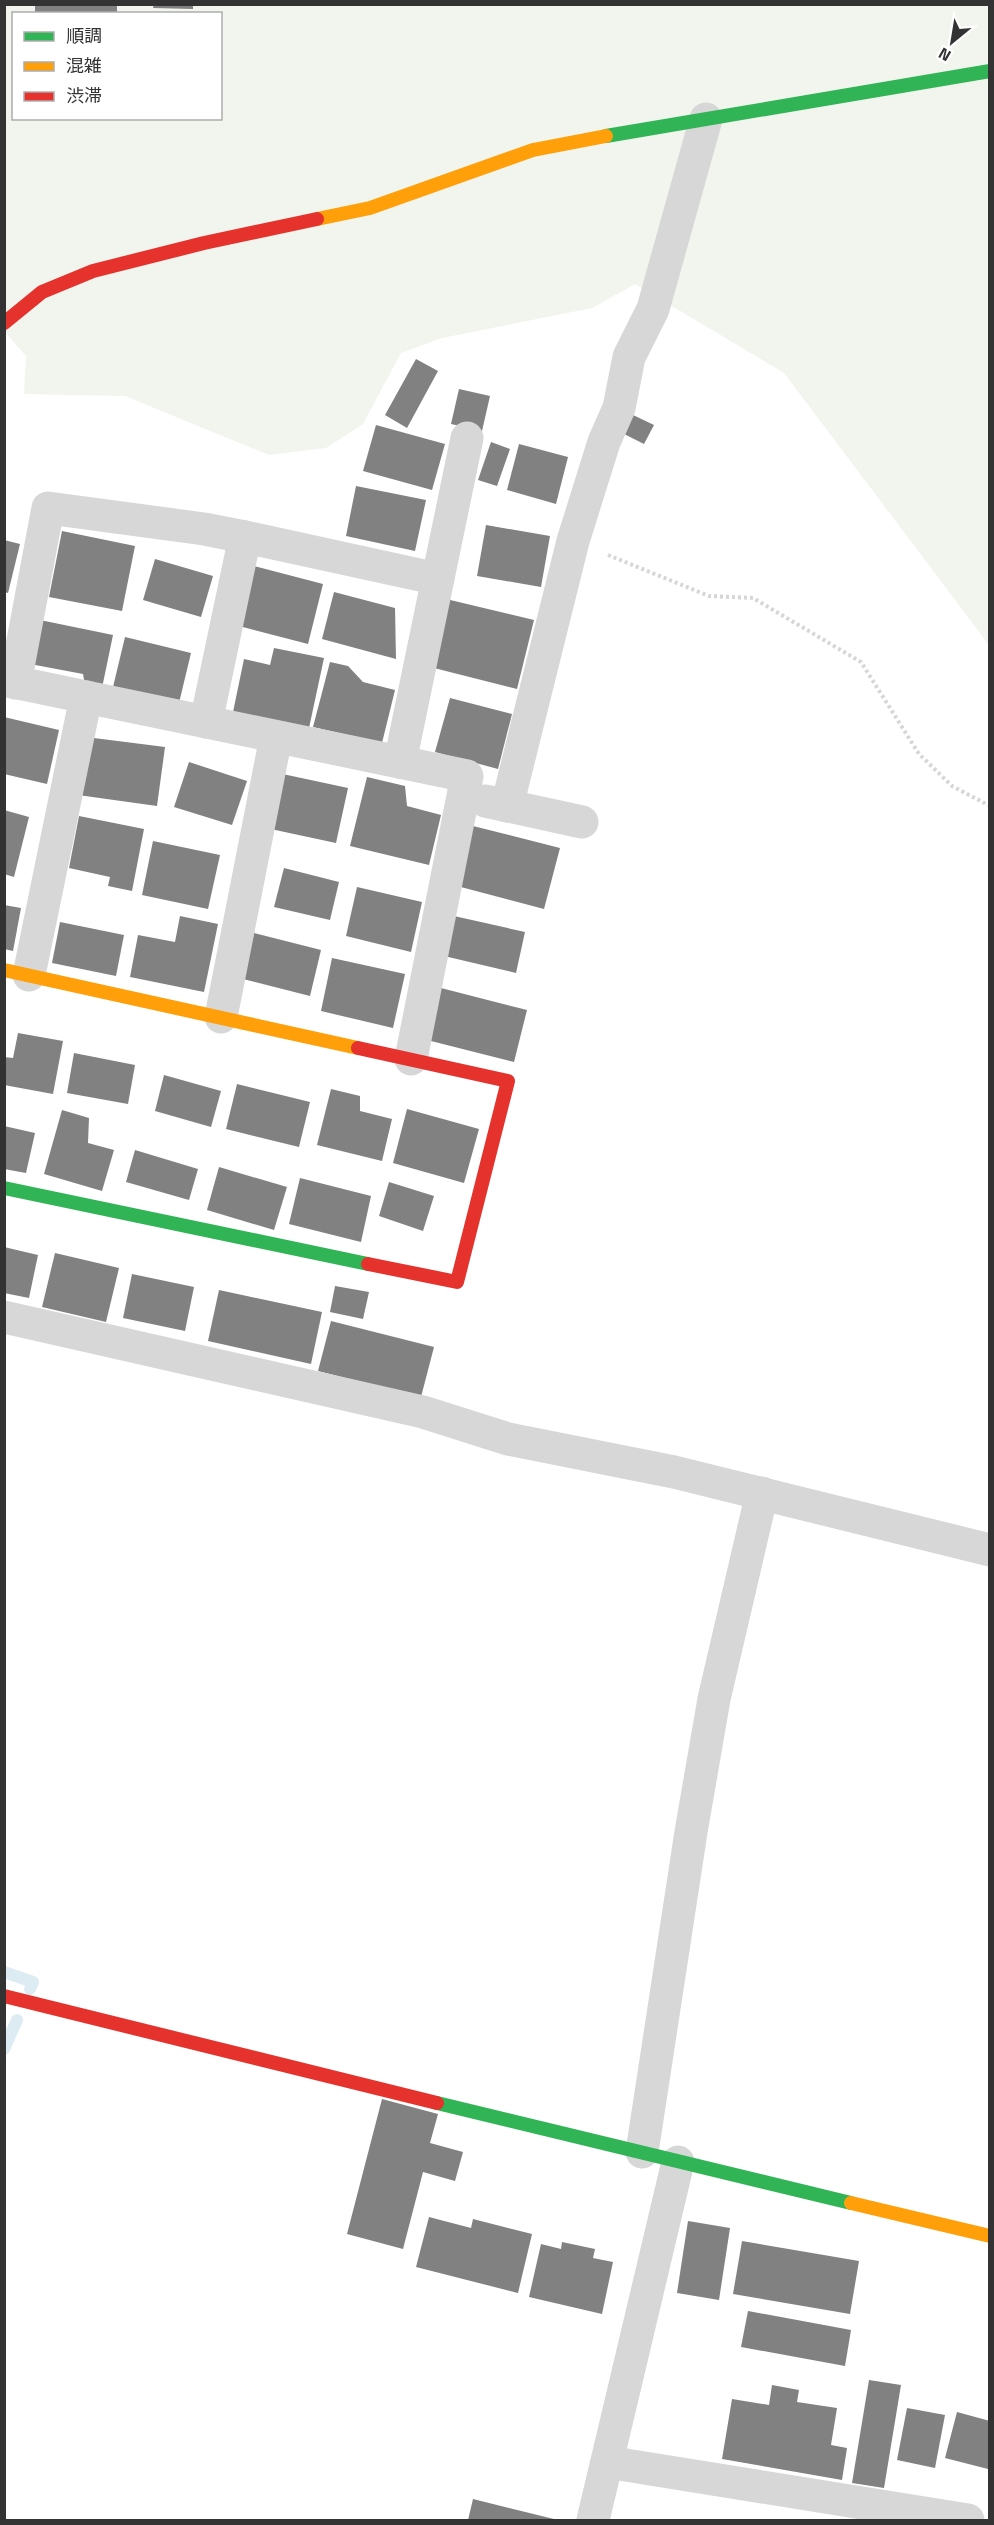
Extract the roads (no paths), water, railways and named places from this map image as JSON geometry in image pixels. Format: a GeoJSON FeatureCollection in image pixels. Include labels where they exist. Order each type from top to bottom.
{"type":"FeatureCollection","features":[{"type":"Feature","properties":{"kind":"street"},"geometry":{"type":"LineString","coordinates":[[4,322],[42,292],[93,271],[204,243],[370,208],[533,150],[674,123],[990,71]]}},
{"type":"Feature","properties":{"kind":"street"},"geometry":{"type":"LineString","coordinates":[[507,806],[573,541],[604,442],[619,408],[629,357],[653,309],[706,119]]}},
{"type":"Feature","properties":{"kind":"street"},"geometry":{"type":"LineString","coordinates":[[400,762],[467,438]]}},
{"type":"Feature","properties":{"kind":"street"},"geometry":{"type":"LineString","coordinates":[[411,1059],[467,776],[10,682],[48,508],[204,529],[438,579]]}},
{"type":"Feature","properties":{"kind":"street"},"geometry":{"type":"LineString","coordinates":[[206,722],[245,537]]}},
{"type":"Feature","properties":{"kind":"street"},"geometry":{"type":"LineString","coordinates":[[4,1188],[457,1282],[508,1081],[17,973],[86,697]]}},
{"type":"Feature","properties":{"kind":"street"},"geometry":{"type":"LineString","coordinates":[[221,1017],[276,737]]}},
{"type":"Feature","properties":{"kind":"street"},"geometry":{"type":"LineString","coordinates":[[463,796],[582,822]]}},
{"type":"Feature","properties":{"kind":"street"},"geometry":{"type":"LineString","coordinates":[[4,1317],[423,1412],[508,1439],[674,1472],[990,1550]]}},
{"type":"Feature","properties":{"kind":"street"},"geometry":{"type":"LineString","coordinates":[[642,2152],[691,1832],[714,1699],[762,1493]]}},
{"type":"Feature","properties":{"kind":"street"},"geometry":{"type":"LineString","coordinates":[[4,1996],[678,2162],[990,2236]]}},
{"type":"Feature","properties":{"kind":"street"},"geometry":{"type":"LineString","coordinates":[[592,2520],[678,2162]]}},
{"type":"Feature","properties":{"kind":"street"},"geometry":{"type":"LineString","coordinates":[[607,2462],[968,2520]]}},
{"type":"Feature","properties":{"kind":"waterway"},"geometry":{"type":"LineString","coordinates":[[4,1972],[33,1982],[30,1989]]}},
{"type":"Feature","properties":{"kind":"waterway"},"geometry":{"type":"LineString","coordinates":[[4,2049],[17,2020]]}}]}
